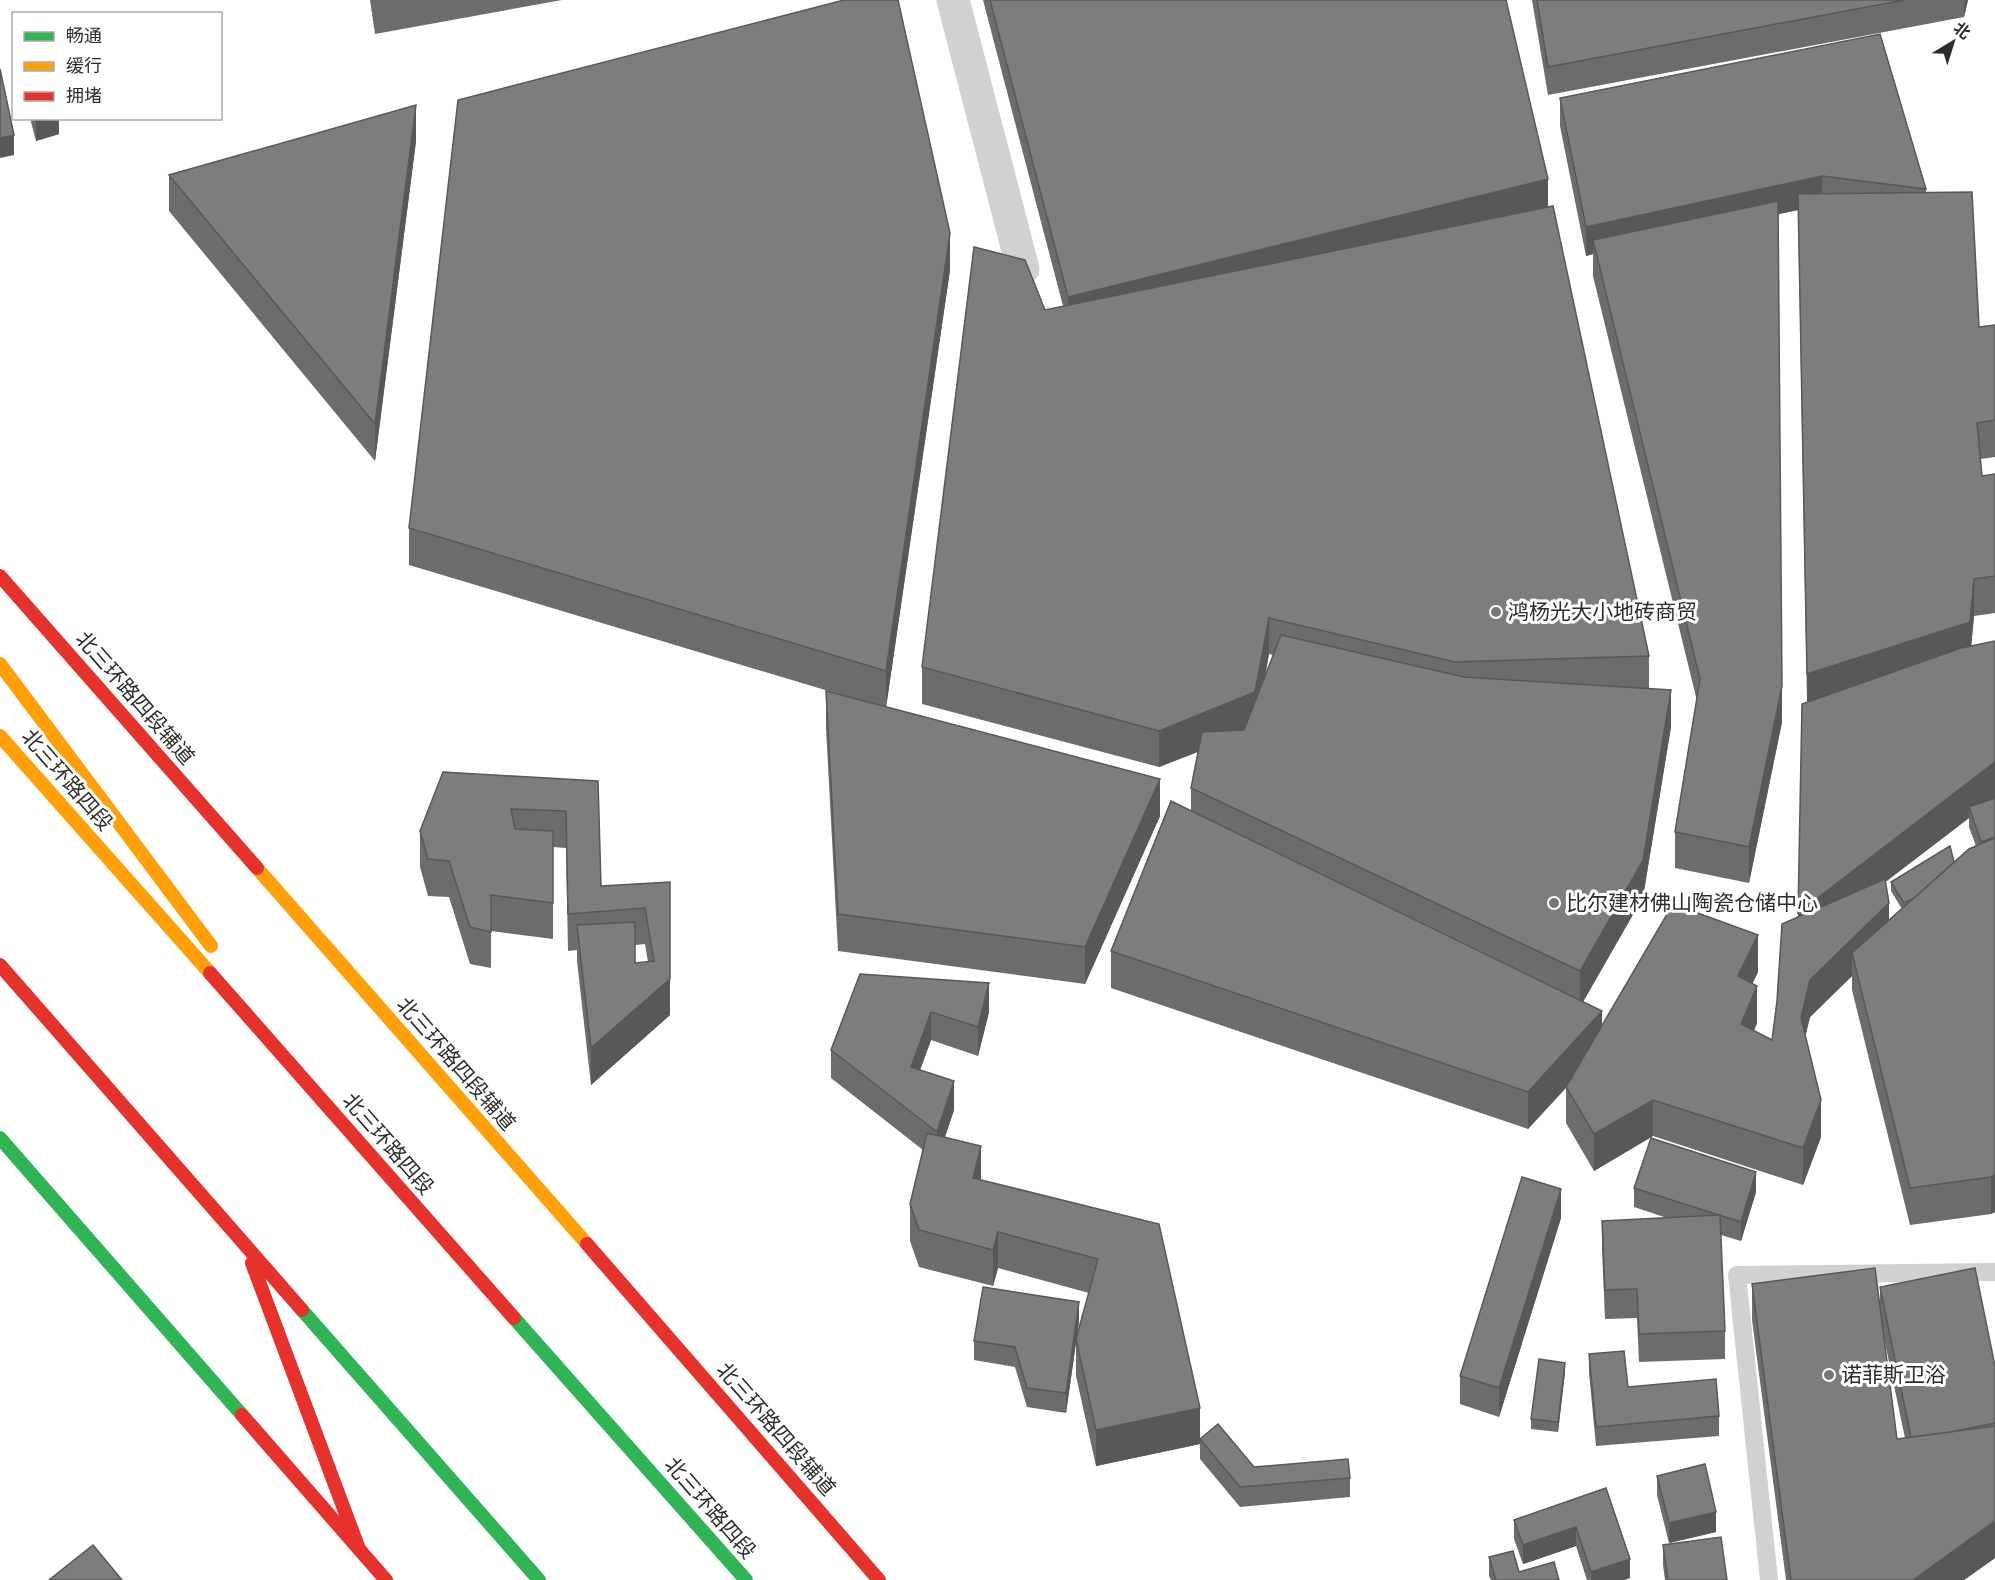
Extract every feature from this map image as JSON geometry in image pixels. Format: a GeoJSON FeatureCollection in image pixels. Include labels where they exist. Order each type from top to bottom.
{"type":"FeatureCollection","features":[{"type":"Feature","properties":{"kind":"main road","name":"北三环路四段辅道"},"geometry":{"type":"LineString","coordinates":[[0,576],[631,1294],[879,1580]]}},
{"type":"Feature","properties":{"kind":"main road"},"geometry":{"type":"LineString","coordinates":[[0,664],[221,959]]}},
{"type":"Feature","properties":{"kind":"main road","name":"北三环路四段"},"geometry":{"type":"LineString","coordinates":[[0,736],[746,1580]]}},
{"type":"Feature","properties":{"kind":"main road"},"geometry":{"type":"LineString","coordinates":[[0,965],[539,1580]]}},
{"type":"Feature","properties":{"kind":"main road"},"geometry":{"type":"LineString","coordinates":[[249,997],[356,1139]]}},
{"type":"Feature","properties":{"kind":"main road"},"geometry":{"type":"LineString","coordinates":[[0,1138],[386,1580]]}},
{"type":"Feature","properties":{"kind":"main road"},"geometry":{"type":"LineString","coordinates":[[245,1244],[359,1549]]}},
{"type":"Feature","properties":{"kind":"street"},"geometry":{"type":"LineString","coordinates":[[953,0],[1023,269]]}},
{"type":"Feature","properties":{"kind":"lane"},"geometry":{"type":"LineString","coordinates":[[1769,1580],[1737,1275],[1995,1272]]}},
{"type":"Feature","properties":{"kind":"building"},"geometry":{"type":"Polygon","coordinates":[[[844,0],[898,0],[950,233],[886,671],[409,528],[458,100],[844,0]]]}},
{"type":"Feature","properties":{"kind":"building"},"geometry":{"type":"Polygon","coordinates":[[[990,0],[1506,0],[1548,179],[1068,297],[990,0]]]}},
{"type":"Feature","properties":{"kind":"building"},"geometry":{"type":"Polygon","coordinates":[[[1537,0],[1904,0],[1548,67],[1537,0]]]}},
{"type":"Feature","properties":{"kind":"building"},"geometry":{"type":"Polygon","coordinates":[[[1880,34],[1926,189],[1822,176],[1586,227],[1560,98],[1880,34]]]}},
{"type":"Feature","properties":{"kind":"building"},"geometry":{"type":"Polygon","coordinates":[[[0,69],[14,135],[0,138],[0,69]]]}},
{"type":"Feature","properties":{"kind":"building"},"geometry":{"type":"Polygon","coordinates":[[[416,105],[375,424],[169,175],[416,105]]]}},
{"type":"Feature","properties":{"kind":"building"},"geometry":{"type":"Polygon","coordinates":[[[1972,192],[1979,327],[1995,325],[1995,420],[1977,423],[1982,476],[1995,474],[1995,576],[1974,579],[1970,622],[1807,674],[1798,194],[1972,192]]]}},
{"type":"Feature","properties":{"kind":"building"},"geometry":{"type":"Polygon","coordinates":[[[1778,201],[1782,686],[1749,847],[1675,832],[1700,679],[1593,240],[1778,201]]]}},
{"type":"Feature","properties":{"kind":"building"},"geometry":{"type":"Polygon","coordinates":[[[1553,206],[1649,656],[1455,662],[1269,618],[1255,692],[1159,731],[922,667],[974,247],[1025,260],[1045,310],[1553,206]]]}},
{"type":"Feature","properties":{"kind":"building"},"geometry":{"type":"Polygon","coordinates":[[[1281,635],[1464,677],[1671,690],[1643,860],[1580,971],[1191,788],[1202,732],[1244,730],[1281,635]]]}},
{"type":"Feature","properties":{"kind":"building"},"geometry":{"type":"Polygon","coordinates":[[[1995,641],[1995,762],[1798,913],[1802,704],[1961,648],[1995,641]]]}},
{"type":"Feature","properties":{"kind":"building"},"geometry":{"type":"Polygon","coordinates":[[[826,691],[1160,779],[1085,947],[838,914],[826,691]]]}},
{"type":"Feature","properties":{"kind":"building"},"geometry":{"type":"Polygon","coordinates":[[[443,772],[598,781],[601,886],[670,882],[670,979],[591,1048],[577,925],[635,922],[635,963],[654,961],[645,908],[568,914],[566,811],[511,809],[515,829],[553,831],[553,903],[491,895],[491,932],[470,927],[449,861],[428,859],[420,831],[443,772]]]}},
{"type":"Feature","properties":{"kind":"building"},"geometry":{"type":"Polygon","coordinates":[[[1995,798],[1995,837],[1981,842],[1969,807],[1995,798]]]}},
{"type":"Feature","properties":{"kind":"building"},"geometry":{"type":"Polygon","coordinates":[[[1171,801],[1602,1011],[1528,1092],[1111,951],[1171,801]]]}},
{"type":"Feature","properties":{"kind":"building"},"geometry":{"type":"Polygon","coordinates":[[[1995,838],[1995,1175],[1910,1188],[1852,953],[1969,849],[1995,838]]]}},
{"type":"Feature","properties":{"kind":"building"},"geometry":{"type":"Polygon","coordinates":[[[1950,846],[1954,862],[1914,898],[1904,903],[1891,882],[1950,846]]]}},
{"type":"Feature","properties":{"kind":"building"},"geometry":{"type":"Polygon","coordinates":[[[1885,879],[1889,903],[1810,980],[1801,1018],[1821,1100],[1803,1148],[1653,1100],[1594,1134],[1566,1087],[1673,904],[1758,935],[1738,976],[1757,986],[1741,1024],[1772,1040],[1782,924],[1885,879]]]}},
{"type":"Feature","properties":{"kind":"building"},"geometry":{"type":"Polygon","coordinates":[[[860,974],[989,983],[978,1027],[931,1012],[911,1067],[954,1081],[937,1132],[831,1050],[860,974]]]}},
{"type":"Feature","properties":{"kind":"building"},"geometry":{"type":"Polygon","coordinates":[[[927,1133],[981,1146],[973,1178],[1159,1224],[1200,1408],[1096,1430],[1076,1339],[1098,1259],[998,1232],[993,1250],[919,1230],[910,1204],[927,1133]]]}},
{"type":"Feature","properties":{"kind":"building"},"geometry":{"type":"Polygon","coordinates":[[[1651,1138],[1756,1172],[1741,1222],[1634,1188],[1651,1138]]]}},
{"type":"Feature","properties":{"kind":"building"},"geometry":{"type":"Polygon","coordinates":[[[1522,1177],[1561,1189],[1499,1388],[1460,1376],[1522,1177]]]}},
{"type":"Feature","properties":{"kind":"building"},"geometry":{"type":"Polygon","coordinates":[[[1720,1215],[1725,1331],[1639,1334],[1637,1289],[1605,1290],[1602,1221],[1720,1215]]]}},
{"type":"Feature","properties":{"kind":"building"},"geometry":{"type":"Polygon","coordinates":[[[1875,1268],[1897,1439],[1995,1426],[1995,1521],[1913,1580],[1791,1580],[1752,1284],[1875,1268]]]}},
{"type":"Feature","properties":{"kind":"building"},"geometry":{"type":"Polygon","coordinates":[[[1975,1268],[1995,1366],[1995,1423],[1911,1437],[1880,1287],[1975,1268]]]}},
{"type":"Feature","properties":{"kind":"building"},"geometry":{"type":"Polygon","coordinates":[[[983,1287],[1079,1302],[1066,1393],[1027,1388],[1015,1347],[974,1341],[983,1287]]]}},
{"type":"Feature","properties":{"kind":"building"},"geometry":{"type":"Polygon","coordinates":[[[1624,1351],[1628,1387],[1716,1379],[1719,1416],[1596,1427],[1589,1354],[1624,1351]]]}},
{"type":"Feature","properties":{"kind":"building"},"geometry":{"type":"Polygon","coordinates":[[[1539,1359],[1565,1363],[1558,1422],[1531,1419],[1539,1359]]]}},
{"type":"Feature","properties":{"kind":"building"},"geometry":{"type":"Polygon","coordinates":[[[1218,1424],[1254,1467],[1348,1459],[1350,1478],[1240,1487],[1200,1439],[1218,1424]]]}},
{"type":"Feature","properties":{"kind":"building"},"geometry":{"type":"Polygon","coordinates":[[[1705,1464],[1716,1512],[1669,1523],[1657,1476],[1705,1464]]]}},
{"type":"Feature","properties":{"kind":"building"},"geometry":{"type":"Polygon","coordinates":[[[1606,1488],[1630,1559],[1591,1572],[1576,1527],[1523,1545],[1514,1520],[1606,1488]]]}},
{"type":"Feature","properties":{"kind":"building"},"geometry":{"type":"Polygon","coordinates":[[[1721,1537],[1727,1580],[1668,1580],[1663,1545],[1721,1537]]]}},
{"type":"Feature","properties":{"kind":"building"},"geometry":{"type":"Polygon","coordinates":[[[93,1545],[122,1580],[49,1580],[93,1545]]]}},
{"type":"Feature","properties":{"kind":"building"},"geometry":{"type":"Polygon","coordinates":[[[1513,1551],[1519,1572],[1554,1562],[1559,1580],[1496,1580],[1489,1557],[1513,1551]]]}},
{"type":"Feature","properties":{"kind":"traffic: fast"},"geometry":{"type":"LineString","coordinates":[[0,1138],[242,1415]]}},
{"type":"Feature","properties":{"kind":"traffic: fast"},"geometry":{"type":"LineString","coordinates":[[302,1310],[539,1580]]}},
{"type":"Feature","properties":{"kind":"traffic: fast"},"geometry":{"type":"LineString","coordinates":[[514,1318],[746,1580]]}},
{"type":"Feature","properties":{"kind":"traffic: slow"},"geometry":{"type":"LineString","coordinates":[[0,664],[211,946]]}},
{"type":"Feature","properties":{"kind":"traffic: slow"},"geometry":{"type":"LineString","coordinates":[[0,736],[210,973]]}},
{"type":"Feature","properties":{"kind":"traffic: slow"},"geometry":{"type":"LineString","coordinates":[[257,868],[587,1244]]}},
{"type":"Feature","properties":{"kind":"traffic: jam"},"geometry":{"type":"LineString","coordinates":[[0,576],[257,868]]}},
{"type":"Feature","properties":{"kind":"traffic: jam"},"geometry":{"type":"LineString","coordinates":[[0,965],[302,1310]]}},
{"type":"Feature","properties":{"kind":"traffic: jam"},"geometry":{"type":"LineString","coordinates":[[210,973],[514,1318]]}},
{"type":"Feature","properties":{"kind":"traffic: jam"},"geometry":{"type":"LineString","coordinates":[[587,1244],[879,1580]]}},
{"type":"Feature","properties":{"kind":"traffic: jam"},"geometry":{"type":"LineString","coordinates":[[252,1263],[359,1549]]}},
{"type":"Feature","properties":{"kind":"traffic: jam"},"geometry":{"type":"LineString","coordinates":[[242,1415],[386,1580]]}},
{"type":"Feature","properties":{"kind":"place","name":"鸿杨光大小地砖商贸"},"geometry":{"type":"Point","coordinates":[1496,612]}},
{"type":"Feature","properties":{"kind":"place","name":"比尔建材佛山陶瓷仓储中心"},"geometry":{"type":"Point","coordinates":[1554,903]}},
{"type":"Feature","properties":{"kind":"place","name":"诺菲斯卫浴"},"geometry":{"type":"Point","coordinates":[1829,1375]}}]}
